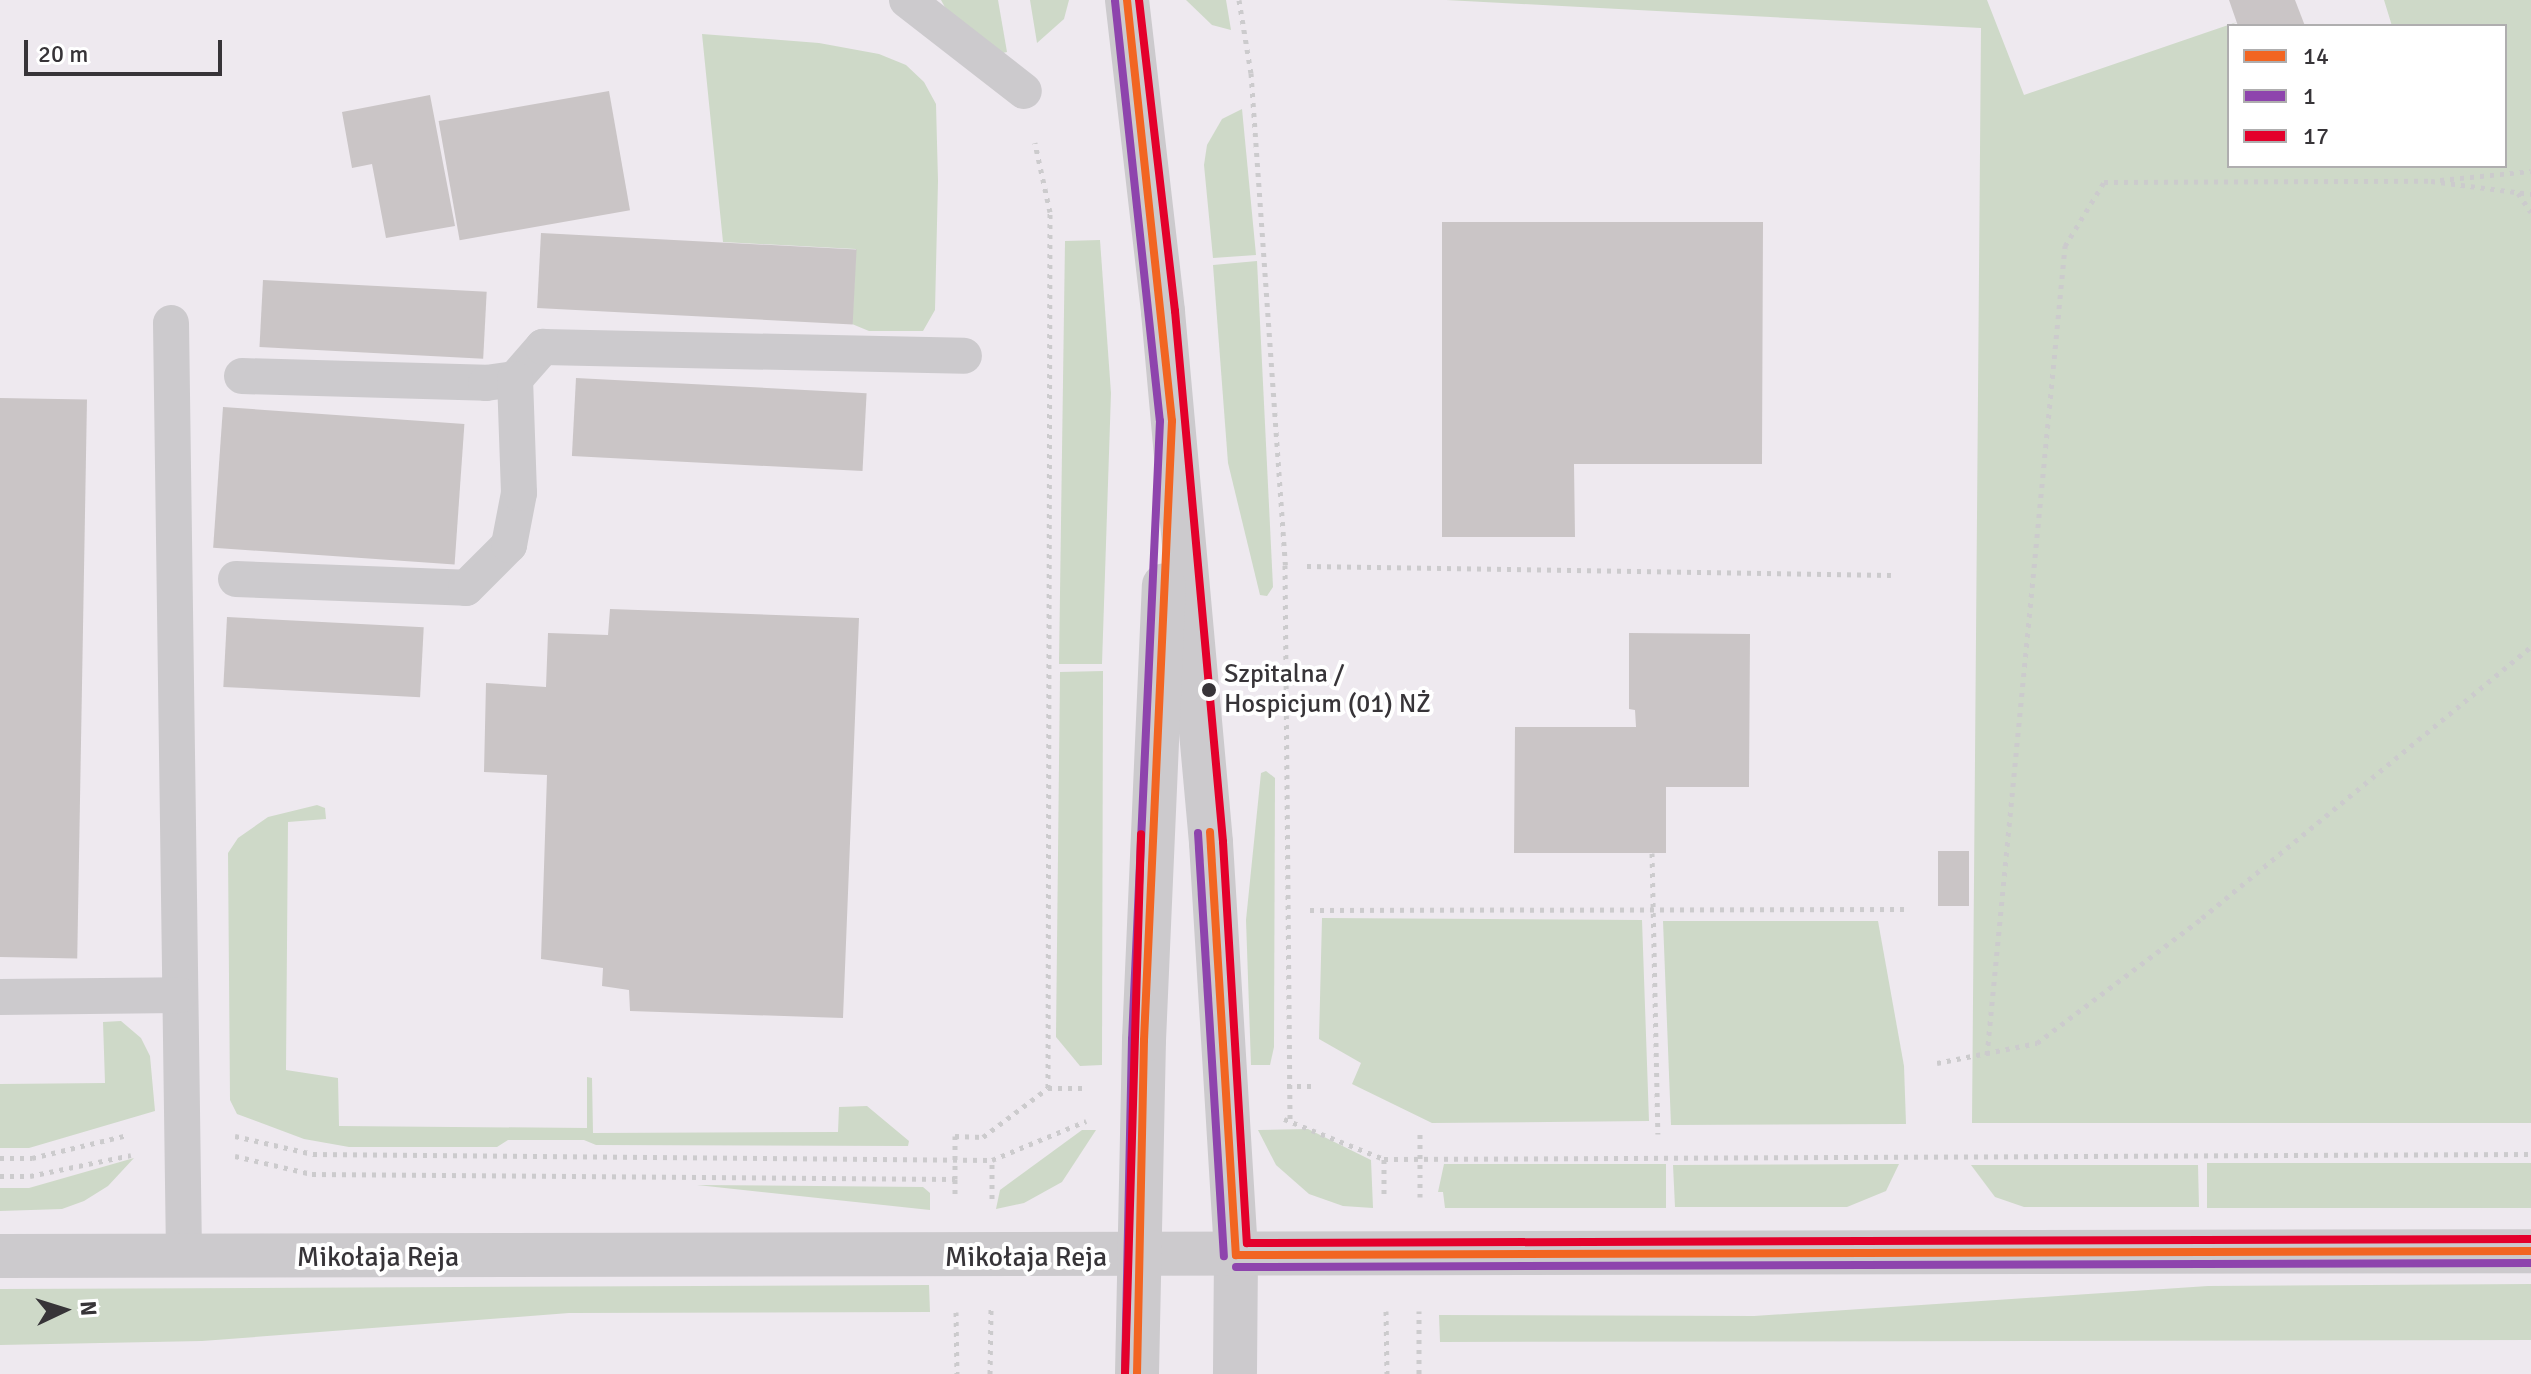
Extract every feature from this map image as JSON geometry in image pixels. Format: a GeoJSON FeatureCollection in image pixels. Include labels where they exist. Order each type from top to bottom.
{"type":"FeatureCollection","features":[{"type":"Feature","properties":{"kind":"street"},"geometry":{"type":"LineString","coordinates":[[1127,0],[1172,421],[1211,843],[1236,1255],[1235,1374]]}},
{"type":"Feature","properties":{"kind":"street"},"geometry":{"type":"LineString","coordinates":[[1137,1374],[1172,421]]}},
{"type":"Feature","properties":{"kind":"street","name":"Mikołaja Reja"},"geometry":{"type":"LineString","coordinates":[[0,1256],[1139,1257],[2531,1251]]}},
{"type":"Feature","properties":{"kind":"lane"},"geometry":{"type":"LineString","coordinates":[[907,0],[1024,91]]}},
{"type":"Feature","properties":{"kind":"lane"},"geometry":{"type":"LineString","coordinates":[[171,323],[184,1257]]}},
{"type":"Feature","properties":{"kind":"lane"},"geometry":{"type":"LineString","coordinates":[[242,376],[486,383],[515,379],[543,347],[964,356]]}},
{"type":"Feature","properties":{"kind":"lane"},"geometry":{"type":"LineString","coordinates":[[236,579],[466,588],[509,545],[519,493],[515,379]]}},
{"type":"Feature","properties":{"kind":"lane"},"geometry":{"type":"LineString","coordinates":[[0,997],[179,995]]}},
{"type":"Feature","properties":{"kind":"path"},"geometry":{"type":"LineString","coordinates":[[1239,0],[1251,73],[1285,565],[1290,1119]]}},
{"type":"Feature","properties":{"kind":"path"},"geometry":{"type":"LineString","coordinates":[[0,1176],[30,1176],[182,1144],[312,1174],[955,1179],[955,1136],[983,1137],[1048,1088],[1050,212],[1024,91]]}},
{"type":"Feature","properties":{"kind":"path"},"geometry":{"type":"LineString","coordinates":[[1987,1055],[2065,246],[2104,182],[2431,181],[2531,171]]}},
{"type":"Feature","properties":{"kind":"path"},"geometry":{"type":"LineString","coordinates":[[2431,181],[2531,194]]}},
{"type":"Feature","properties":{"kind":"path"},"geometry":{"type":"LineString","coordinates":[[2517,192],[2531,212]]}},
{"type":"Feature","properties":{"kind":"path"},"geometry":{"type":"LineString","coordinates":[[1307,566],[1891,575]]}},
{"type":"Feature","properties":{"kind":"path"},"geometry":{"type":"LineString","coordinates":[[1937,1063],[2037,1043],[2202,918],[2531,647]]}},
{"type":"Feature","properties":{"kind":"path"},"geometry":{"type":"LineString","coordinates":[[1652,853],[1658,1134]]}},
{"type":"Feature","properties":{"kind":"path"},"geometry":{"type":"LineString","coordinates":[[1310,910],[1907,909]]}},
{"type":"Feature","properties":{"kind":"green space"},"geometry":{"type":"Polygon","coordinates":[[[941,0],[998,0],[1007,52],[985,57],[958,31],[941,0]]]}},
{"type":"Feature","properties":{"kind":"green space"},"geometry":{"type":"Polygon","coordinates":[[[1030,0],[1069,0],[1064,19],[1037,43],[1030,0]]]}},
{"type":"Feature","properties":{"kind":"green space"},"geometry":{"type":"Polygon","coordinates":[[[1186,0],[1226,0],[1231,30],[1212,25],[1186,0]]]}},
{"type":"Feature","properties":{"kind":"green space"},"geometry":{"type":"Polygon","coordinates":[[[1446,0],[1987,0],[2024,95],[2227,25],[2227,168],[2507,168],[2507,24],[2391,24],[2384,0],[2531,0],[2531,1123],[1972,1123],[1981,28],[1446,0]]]}},
{"type":"Feature","properties":{"kind":"green space"},"geometry":{"type":"Polygon","coordinates":[[[702,34],[819,43],[879,54],[906,65],[924,82],[936,104],[938,181],[935,310],[923,331],[869,331],[852,324],[856,249],[723,242],[702,34]]]}},
{"type":"Feature","properties":{"kind":"green space"},"geometry":{"type":"Polygon","coordinates":[[[1242,109],[1256,255],[1213,258],[1204,165],[1207,145],[1222,119],[1242,109]]]}},
{"type":"Feature","properties":{"kind":"green space"},"geometry":{"type":"Polygon","coordinates":[[[1100,240],[1111,393],[1102,664],[1059,664],[1065,241],[1100,240]]]}},
{"type":"Feature","properties":{"kind":"green space"},"geometry":{"type":"Polygon","coordinates":[[[1257,261],[1273,587],[1267,596],[1260,595],[1228,463],[1213,265],[1257,261]]]}},
{"type":"Feature","properties":{"kind":"green space"},"geometry":{"type":"Polygon","coordinates":[[[1103,671],[1102,1065],[1080,1066],[1056,1037],[1060,672],[1103,671]]]}},
{"type":"Feature","properties":{"kind":"green space"},"geometry":{"type":"Polygon","coordinates":[[[1266,771],[1275,778],[1274,1047],[1270,1065],[1251,1065],[1246,920],[1261,773],[1266,771]]]}},
{"type":"Feature","properties":{"kind":"green space"},"geometry":{"type":"Polygon","coordinates":[[[317,805],[325,808],[326,819],[288,822],[286,1070],[338,1078],[339,1126],[587,1128],[587,1077],[592,1078],[593,1133],[838,1132],[839,1107],[867,1106],[909,1141],[908,1146],[596,1145],[584,1140],[508,1140],[497,1147],[349,1147],[304,1139],[237,1114],[230,1100],[228,853],[238,838],[268,817],[317,805]]]}},
{"type":"Feature","properties":{"kind":"green space"},"geometry":{"type":"Polygon","coordinates":[[[1322,918],[1642,920],[1649,1121],[1432,1123],[1352,1084],[1361,1063],[1319,1039],[1322,918]]]}},
{"type":"Feature","properties":{"kind":"green space"},"geometry":{"type":"Polygon","coordinates":[[[1663,921],[1878,921],[1904,1066],[1906,1124],[1671,1125],[1663,921]]]}},
{"type":"Feature","properties":{"kind":"green space"},"geometry":{"type":"Polygon","coordinates":[[[121,1021],[141,1038],[150,1056],[155,1111],[29,1148],[0,1148],[0,1084],[105,1083],[103,1022],[121,1021]]]}},
{"type":"Feature","properties":{"kind":"green space"},"geometry":{"type":"Polygon","coordinates":[[[1308,1129],[1371,1160],[1373,1208],[1343,1206],[1309,1194],[1276,1165],[1258,1130],[1308,1129]]]}},
{"type":"Feature","properties":{"kind":"green space"},"geometry":{"type":"Polygon","coordinates":[[[1082,1130],[1096,1130],[1062,1182],[1024,1203],[996,1209],[1000,1190],[1082,1130]]]}},
{"type":"Feature","properties":{"kind":"green space"},"geometry":{"type":"Polygon","coordinates":[[[134,1158],[108,1186],[84,1201],[62,1209],[0,1211],[0,1188],[29,1188],[134,1158]]]}},
{"type":"Feature","properties":{"kind":"green space"},"geometry":{"type":"Polygon","coordinates":[[[2207,1163],[2531,1163],[2531,1208],[2207,1208],[2207,1163]]]}},
{"type":"Feature","properties":{"kind":"green space"},"geometry":{"type":"Polygon","coordinates":[[[1444,1164],[1666,1164],[1666,1208],[1445,1208],[1443,1192],[1438,1192],[1444,1164]]]}},
{"type":"Feature","properties":{"kind":"green space"},"geometry":{"type":"Polygon","coordinates":[[[1899,1164],[1886,1191],[1847,1207],[1675,1207],[1673,1165],[1899,1164]]]}},
{"type":"Feature","properties":{"kind":"green space"},"geometry":{"type":"Polygon","coordinates":[[[1971,1165],[2198,1165],[2199,1207],[2024,1207],[1995,1197],[1971,1165]]]}},
{"type":"Feature","properties":{"kind":"green space"},"geometry":{"type":"Polygon","coordinates":[[[697,1185],[923,1187],[930,1193],[930,1210],[697,1185]]]}},
{"type":"Feature","properties":{"kind":"green space"},"geometry":{"type":"Polygon","coordinates":[[[2531,1284],[2531,1340],[1440,1342],[1439,1315],[1754,1316],[2208,1286],[2531,1284]]]}},
{"type":"Feature","properties":{"kind":"green space"},"geometry":{"type":"Polygon","coordinates":[[[929,1285],[930,1312],[569,1313],[202,1341],[0,1345],[0,1289],[929,1285]]]}},
{"type":"Feature","properties":{"kind":"building"},"geometry":{"type":"Polygon","coordinates":[[[2229,0],[2295,0],[2304,24],[2237,24],[2229,0]]]}},
{"type":"Feature","properties":{"kind":"building"},"geometry":{"type":"Polygon","coordinates":[[[609,91],[630,210],[460,240],[439,121],[609,91]]]}},
{"type":"Feature","properties":{"kind":"building"},"geometry":{"type":"Polygon","coordinates":[[[430,95],[455,226],[386,238],[372,164],[352,168],[342,112],[430,95]]]}},
{"type":"Feature","properties":{"kind":"building"},"geometry":{"type":"Polygon","coordinates":[[[1442,222],[1763,222],[1762,464],[1574,464],[1575,537],[1442,537],[1442,222]]]}},
{"type":"Feature","properties":{"kind":"building"},"geometry":{"type":"Polygon","coordinates":[[[541,233],[857,250],[853,324],[537,308],[541,233]]]}},
{"type":"Feature","properties":{"kind":"building"},"geometry":{"type":"Polygon","coordinates":[[[263,280],[487,292],[483,359],[259,347],[263,280]]]}},
{"type":"Feature","properties":{"kind":"building"},"geometry":{"type":"Polygon","coordinates":[[[576,378],[867,393],[863,471],[572,456],[576,378]]]}},
{"type":"Feature","properties":{"kind":"building"},"geometry":{"type":"Polygon","coordinates":[[[0,398],[87,400],[77,958],[0,957],[0,398]]]}},
{"type":"Feature","properties":{"kind":"building"},"geometry":{"type":"Polygon","coordinates":[[[223,407],[464,424],[455,565],[213,548],[223,407]]]}},
{"type":"Feature","properties":{"kind":"building"},"geometry":{"type":"Polygon","coordinates":[[[610,609],[859,618],[843,1018],[630,1011],[629,990],[602,986],[603,968],[541,959],[547,775],[484,772],[486,683],[546,687],[548,633],[608,635],[610,609]]]}},
{"type":"Feature","properties":{"kind":"building"},"geometry":{"type":"Polygon","coordinates":[[[227,617],[424,627],[420,697],[223,687],[227,617]]]}},
{"type":"Feature","properties":{"kind":"building"},"geometry":{"type":"Polygon","coordinates":[[[1629,633],[1750,634],[1749,787],[1666,787],[1666,853],[1514,853],[1515,727],[1636,727],[1635,710],[1629,709],[1629,633]]]}},
{"type":"Feature","properties":{"kind":"building"},"geometry":{"type":"Polygon","coordinates":[[[1938,851],[1969,851],[1969,906],[1938,906],[1938,851]]]}},
{"type":"Feature","properties":{"kind":"transit line","name":"14"},"geometry":{"type":"LineString","coordinates":[[1127,0],[1172,421],[1144,1040],[1137,1374]]}},
{"type":"Feature","properties":{"kind":"transit line","name":"17"},"geometry":{"type":"LineString","coordinates":[[1139,0],[1175,311],[1223,842],[1247,1243],[2531,1239]]}},
{"type":"Feature","properties":{"kind":"transit line","name":"1"},"geometry":{"type":"LineString","coordinates":[[1115,1],[1160,421],[1132,1039],[1125,1374]]}},
{"type":"Feature","properties":{"kind":"transit line","name":"14"},"geometry":{"type":"LineString","coordinates":[[1210,832],[1236,1255]]}},
{"type":"Feature","properties":{"kind":"transit line","name":"1"},"geometry":{"type":"LineString","coordinates":[[1198,833],[1224,1256]]}},
{"type":"Feature","properties":{"kind":"transit line","name":"17"},"geometry":{"type":"LineString","coordinates":[[1125,1374],[1141,834]]}},
{"type":"Feature","properties":{"kind":"transit line","name":"14"},"geometry":{"type":"LineString","coordinates":[[1236,1255],[2531,1251]]}},
{"type":"Feature","properties":{"kind":"transit line","name":"1"},"geometry":{"type":"LineString","coordinates":[[1236,1267],[2531,1263]]}},
{"type":"Feature","properties":{"kind":"place","name":"Szpitalna / Hospicjum (01) NŻ"},"geometry":{"type":"Point","coordinates":[1209,690]}}]}
